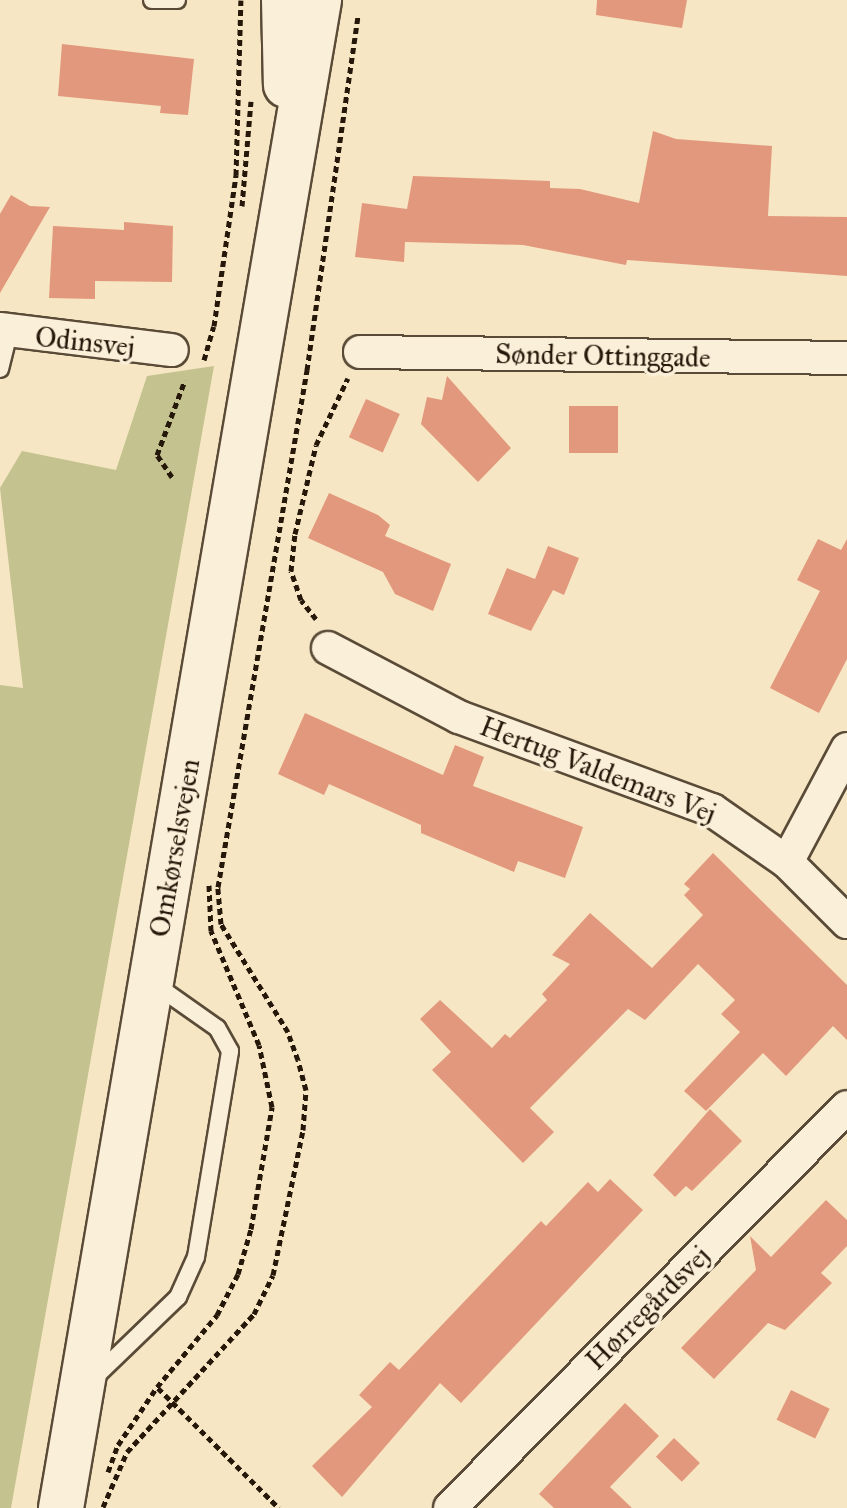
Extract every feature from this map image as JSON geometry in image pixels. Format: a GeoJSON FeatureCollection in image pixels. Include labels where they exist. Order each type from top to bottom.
{"type":"FeatureCollection","features":[{"type":"Feature","properties":{"kind":"main road","name":"Omkørselsvejen"},"geometry":{"type":"LineString","coordinates":[[284,0],[287,187]]}},
{"type":"Feature","properties":{"kind":"main road","name":"Omkørselsvejen"},"geometry":{"type":"LineString","coordinates":[[61,1508],[287,187],[339,7]]}},
{"type":"Feature","properties":{"kind":"street","name":"Odinsvej"},"geometry":{"type":"LineString","coordinates":[[4,332],[179,362]]}},
{"type":"Feature","properties":{"kind":"street","name":"Sønder Ottinggade"},"geometry":{"type":"LineString","coordinates":[[360,352],[847,358]]}},
{"type":"Feature","properties":{"kind":"street","name":"Hertug Valdemars Vej"},"geometry":{"type":"LineString","coordinates":[[328,648],[459,717],[712,810],[787,862],[847,922]]}},
{"type":"Feature","properties":{"kind":"street"},"geometry":{"type":"LineString","coordinates":[[787,862],[847,749]]}},
{"type":"Feature","properties":{"kind":"street","name":"Hørregårdsvej"},"geometry":{"type":"LineString","coordinates":[[450,1508],[847,1107]]}},
{"type":"Feature","properties":{"kind":"lane"},"geometry":{"type":"LineString","coordinates":[[152,0],[177,0]]}},
{"type":"Feature","properties":{"kind":"lane"},"geometry":{"type":"LineString","coordinates":[[0,369],[4,332]]}},
{"type":"Feature","properties":{"kind":"lane"},"geometry":{"type":"LineString","coordinates":[[82,1389],[178,1297],[196,1257],[230,1051],[217,1028],[151,982]]}},
{"type":"Feature","properties":{"kind":"path"},"geometry":{"type":"LineString","coordinates":[[201,365],[214,326],[236,175],[241,0]]}},
{"type":"Feature","properties":{"kind":"path"},"geometry":{"type":"LineString","coordinates":[[101,1508],[127,1452],[254,1314],[273,1275],[303,1130],[306,1090],[298,1060],[288,1032],[226,934],[218,887],[307,370],[339,7]]}},
{"type":"Feature","properties":{"kind":"path"},"geometry":{"type":"LineString","coordinates":[[328,648],[333,636],[301,600],[291,571],[300,500],[316,445],[360,352]]}},
{"type":"Feature","properties":{"kind":"path"},"geometry":{"type":"LineString","coordinates":[[172,477],[157,455],[179,362],[197,373]]}},
{"type":"Feature","properties":{"kind":"path"},"geometry":{"type":"LineString","coordinates":[[101,1508],[118,1445],[157,1387],[217,1315],[238,1274],[272,1107],[259,1045],[211,931],[209,880]]}},
{"type":"Feature","properties":{"kind":"path"},"geometry":{"type":"LineString","coordinates":[[157,1387],[279,1508]]}},
{"type":"Feature","properties":{"kind":"shaded area"},"geometry":{"type":"Polygon","coordinates":[[[214,366],[11,1508],[0,1508],[0,685],[23,688],[0,488],[22,451],[116,470],[147,376],[214,366]]]}},
{"type":"Feature","properties":{"kind":"building"},"geometry":{"type":"Polygon","coordinates":[[[597,0],[687,0],[682,28],[596,15],[597,0]]]}},
{"type":"Feature","properties":{"kind":"building"},"geometry":{"type":"Polygon","coordinates":[[[62,44],[194,59],[188,115],[160,113],[161,106],[58,96],[62,44]]]}},
{"type":"Feature","properties":{"kind":"building"},"geometry":{"type":"Polygon","coordinates":[[[653,131],[676,139],[772,146],[768,216],[847,217],[847,276],[627,260],[626,265],[523,245],[405,242],[404,262],[355,257],[362,203],[407,209],[413,176],[550,181],[550,188],[580,189],[639,203],[653,131]]]}},
{"type":"Feature","properties":{"kind":"building"},"geometry":{"type":"Polygon","coordinates":[[[11,195],[30,206],[50,207],[0,293],[0,214],[11,195]]]}},
{"type":"Feature","properties":{"kind":"building"},"geometry":{"type":"Polygon","coordinates":[[[124,222],[173,226],[172,282],[95,281],[95,299],[49,298],[53,226],[124,230],[124,222]]]}},
{"type":"Feature","properties":{"kind":"building"},"geometry":{"type":"Polygon","coordinates":[[[447,376],[511,448],[478,482],[421,424],[427,397],[442,400],[447,376]]]}},
{"type":"Feature","properties":{"kind":"building"},"geometry":{"type":"Polygon","coordinates":[[[366,399],[400,414],[383,452],[349,437],[366,399]]]}},
{"type":"Feature","properties":{"kind":"building"},"geometry":{"type":"Polygon","coordinates":[[[569,406],[618,406],[618,453],[569,453],[569,406]]]}},
{"type":"Feature","properties":{"kind":"building"},"geometry":{"type":"Polygon","coordinates":[[[329,493],[378,515],[390,525],[385,536],[451,564],[433,611],[395,594],[383,572],[308,538],[329,493]]]}},
{"type":"Feature","properties":{"kind":"building"},"geometry":{"type":"Polygon","coordinates":[[[818,539],[841,550],[847,539],[847,659],[819,713],[770,688],[820,591],[797,580],[818,539]]]}},
{"type":"Feature","properties":{"kind":"building"},"geometry":{"type":"Polygon","coordinates":[[[548,546],[579,558],[564,595],[553,590],[531,631],[488,614],[507,568],[535,579],[548,546]]]}},
{"type":"Feature","properties":{"kind":"building"},"geometry":{"type":"Polygon","coordinates":[[[305,713],[443,775],[455,745],[484,757],[473,786],[583,827],[565,878],[518,861],[514,872],[421,833],[421,825],[329,784],[324,795],[278,774],[305,713]]]}},
{"type":"Feature","properties":{"kind":"building"},"geometry":{"type":"Polygon","coordinates":[[[713,853],[847,985],[847,1040],[833,1026],[786,1076],[763,1053],[706,1111],[684,1091],[740,1032],[721,1014],[735,1000],[698,964],[645,1020],[628,1009],[530,1108],[554,1132],[523,1163],[432,1070],[451,1052],[420,1019],[440,1000],[492,1048],[505,1034],[510,1038],[547,1000],[542,994],[570,964],[552,955],[590,913],[652,968],[703,915],[684,895],[690,889],[684,884],[713,853]]]}},
{"type":"Feature","properties":{"kind":"building"},"geometry":{"type":"Polygon","coordinates":[[[710,1109],[742,1141],[692,1191],[686,1186],[675,1197],[653,1175],[710,1109]]]}},
{"type":"Feature","properties":{"kind":"building"},"geometry":{"type":"Polygon","coordinates":[[[610,1179],[643,1210],[461,1403],[440,1383],[342,1497],[312,1466],[372,1407],[359,1395],[390,1362],[399,1370],[541,1221],[546,1226],[588,1182],[598,1192],[610,1179]]]}},
{"type":"Feature","properties":{"kind":"building"},"geometry":{"type":"Polygon","coordinates":[[[826,1200],[847,1220],[847,1246],[821,1273],[832,1283],[785,1330],[768,1323],[714,1379],[681,1348],[756,1270],[750,1236],[771,1257],[826,1200]]]}},
{"type":"Feature","properties":{"kind":"building"},"geometry":{"type":"Polygon","coordinates":[[[791,1390],[830,1409],[815,1439],[777,1420],[791,1390]]]}},
{"type":"Feature","properties":{"kind":"building"},"geometry":{"type":"Polygon","coordinates":[[[625,1403],[659,1436],[610,1487],[632,1508],[554,1508],[539,1494],[625,1403]]]}},
{"type":"Feature","properties":{"kind":"building"},"geometry":{"type":"Polygon","coordinates":[[[674,1438],[700,1463],[682,1482],[656,1457],[674,1438]]]}}]}
